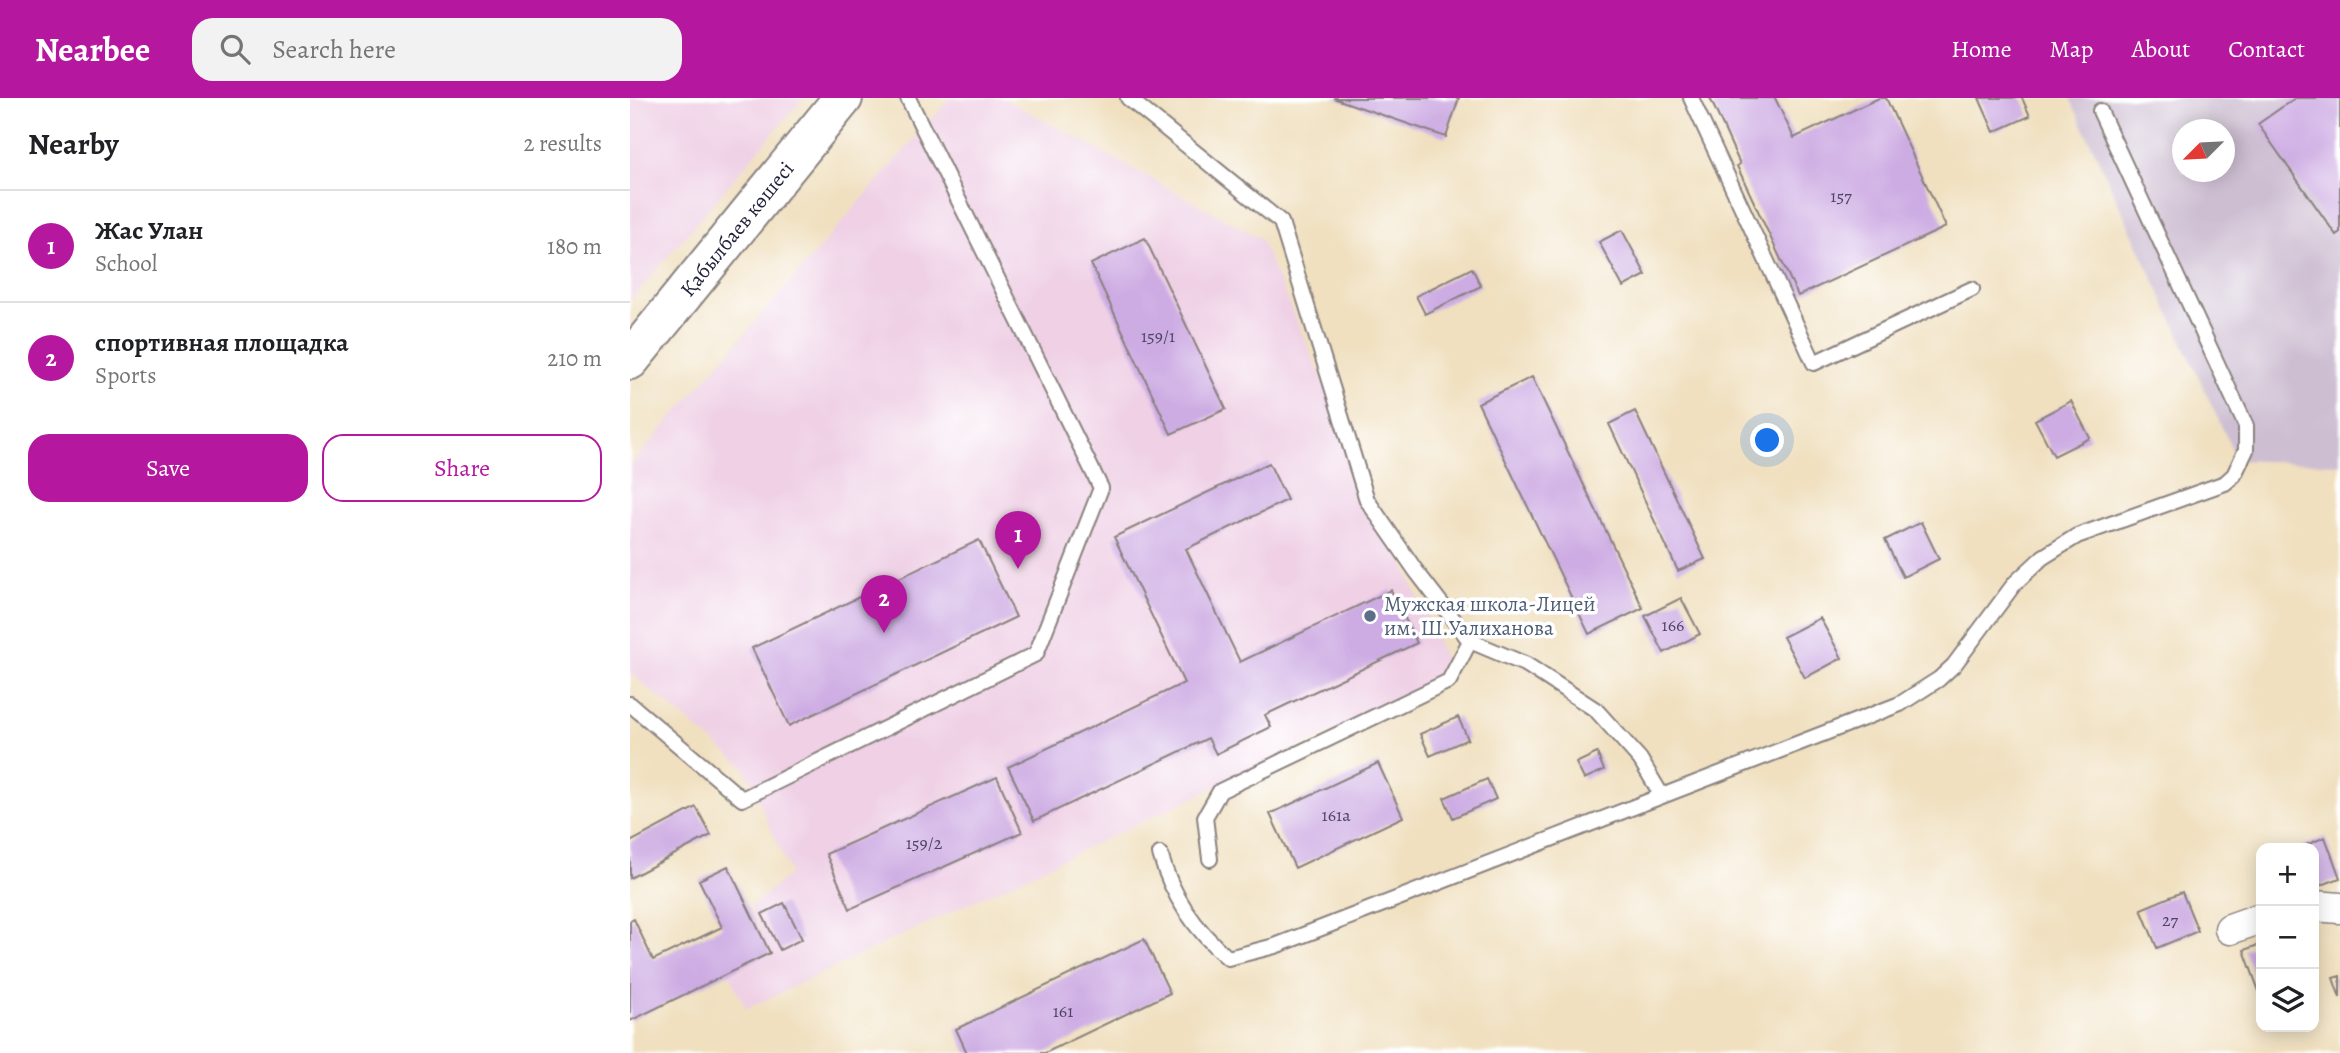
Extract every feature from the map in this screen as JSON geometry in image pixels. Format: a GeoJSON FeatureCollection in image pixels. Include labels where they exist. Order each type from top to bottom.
{"type":"FeatureCollection","features":[{"type":"Feature","properties":{"kind":"main road","name":"Қабылбаев көшесі"},"geometry":{"type":"LineString","coordinates":[[630,360],[843,98]]}},
{"type":"Feature","properties":{"kind":"street"},"geometry":{"type":"LineString","coordinates":[[2319,906],[2340,908]]}},
{"type":"Feature","properties":{"kind":"street"},"geometry":{"type":"LineString","coordinates":[[2230,929],[2256,920]]}},
{"type":"Feature","properties":{"kind":"lane"},"geometry":{"type":"LineString","coordinates":[[630,704],[742,799],[1036,654],[1101,488],[908,98]]}},
{"type":"Feature","properties":{"kind":"lane"},"geometry":{"type":"LineString","coordinates":[[1128,98],[1281,222],[1367,500],[1470,641],[1527,665],[1596,710],[1640,759],[1662,796]]}},
{"type":"Feature","properties":{"kind":"lane"},"geometry":{"type":"LineString","coordinates":[[1691,98],[1814,363],[1972,289]]}},
{"type":"Feature","properties":{"kind":"lane"},"geometry":{"type":"LineString","coordinates":[[1160,854],[1168,882],[1184,909],[1208,941],[1228,958],[1275,946],[1900,704],[1939,679],[1954,665],[2015,583],[2043,557],[2077,536],[2225,483],[2234,475],[2246,450],[2246,426],[2100,111]]}},
{"type":"Feature","properties":{"kind":"lane"},"geometry":{"type":"LineString","coordinates":[[1210,859],[1205,817],[1220,791],[1449,681],[1470,641]]}},
{"type":"Feature","properties":{"kind":"shaded area"},"geometry":{"type":"Polygon","coordinates":[[[630,98],[803,98],[630,301],[630,98]]]}},
{"type":"Feature","properties":{"kind":"shaded area"},"geometry":{"type":"Polygon","coordinates":[[[950,98],[1003,98],[1260,238],[1452,675],[746,1009],[729,973],[770,953],[750,908],[790,873],[745,768],[630,673],[630,466],[950,98]]]}},
{"type":"Feature","properties":{"kind":"shaded area"},"geometry":{"type":"Polygon","coordinates":[[[2070,98],[2340,98],[2340,464],[2237,460],[2070,98]]]}},
{"type":"Feature","properties":{"kind":"building"},"geometry":{"type":"Polygon","coordinates":[[[1333,98],[1459,98],[1446,137],[1333,98]]]}},
{"type":"Feature","properties":{"kind":"building"},"geometry":{"type":"Polygon","coordinates":[[[1710,98],[1775,98],[1794,138],[1879,98],[1886,98],[1946,227],[1798,296],[1737,166],[1740,164],[1710,98]]]}},
{"type":"Feature","properties":{"kind":"building"},"geometry":{"type":"Polygon","coordinates":[[[1979,98],[2022,98],[2030,116],[1994,132],[1979,98]]]}},
{"type":"Feature","properties":{"kind":"building"},"geometry":{"type":"Polygon","coordinates":[[[2295,98],[2340,98],[2340,232],[2336,235],[2258,124],[2295,98]]]}},
{"type":"Feature","properties":{"kind":"building"},"geometry":{"type":"Polygon","coordinates":[[[1622,230],[1646,275],[1623,287],[1599,242],[1622,230]]]}},
{"type":"Feature","properties":{"kind":"building"},"geometry":{"type":"Polygon","coordinates":[[[1145,238],[1226,409],[1171,434],[1091,264],[1145,238]]]}},
{"type":"Feature","properties":{"kind":"building"},"geometry":{"type":"Polygon","coordinates":[[[1472,268],[1481,286],[1425,314],[1416,296],[1472,268]]]}},
{"type":"Feature","properties":{"kind":"building"},"geometry":{"type":"Polygon","coordinates":[[[1532,377],[1643,608],[1589,634],[1478,403],[1532,377]]]}},
{"type":"Feature","properties":{"kind":"building"},"geometry":{"type":"Polygon","coordinates":[[[2071,401],[2090,438],[2054,456],[2035,420],[2071,401]]]}},
{"type":"Feature","properties":{"kind":"building"},"geometry":{"type":"Polygon","coordinates":[[[1635,411],[1705,559],[1678,571],[1609,424],[1635,411]]]}},
{"type":"Feature","properties":{"kind":"building","name":"Мужская школа-Лицей им. Ш.Уалиханова"},"geometry":{"type":"Polygon","coordinates":[[[1269,463],[1287,500],[1186,549],[1240,662],[1391,590],[1417,643],[1265,715],[1271,727],[1216,754],[1208,738],[1034,821],[1008,767],[1184,683],[1114,537],[1269,463]]]}},
{"type":"Feature","properties":{"kind":"building"},"geometry":{"type":"Polygon","coordinates":[[[1921,522],[1939,559],[1903,577],[1885,540],[1921,522]]]}},
{"type":"Feature","properties":{"kind":"building"},"geometry":{"type":"Polygon","coordinates":[[[979,540],[1016,617],[789,726],[752,648],[979,540]]]}},
{"type":"Feature","properties":{"kind":"building"},"geometry":{"type":"Polygon","coordinates":[[[1681,598],[1700,634],[1664,653],[1645,616],[1681,598]]]}},
{"type":"Feature","properties":{"kind":"building"},"geometry":{"type":"Polygon","coordinates":[[[1820,618],[1842,658],[1805,678],[1783,637],[1820,618]]]}},
{"type":"Feature","properties":{"kind":"building"},"geometry":{"type":"Polygon","coordinates":[[[1458,717],[1468,739],[1430,756],[1420,734],[1458,717]]]}},
{"type":"Feature","properties":{"kind":"building"},"geometry":{"type":"Polygon","coordinates":[[[1597,753],[1604,770],[1584,779],[1576,763],[1597,753]]]}},
{"type":"Feature","properties":{"kind":"building"},"geometry":{"type":"Polygon","coordinates":[[[1378,763],[1403,817],[1295,868],[1270,814],[1378,763]]]}},
{"type":"Feature","properties":{"kind":"building"},"geometry":{"type":"Polygon","coordinates":[[[997,777],[1022,832],[850,909],[826,854],[997,777]]]}},
{"type":"Feature","properties":{"kind":"building"},"geometry":{"type":"Polygon","coordinates":[[[1487,779],[1496,799],[1453,818],[1444,798],[1487,779]]]}},
{"type":"Feature","properties":{"kind":"building"},"geometry":{"type":"Polygon","coordinates":[[[696,807],[711,835],[630,878],[630,842],[696,807]]]}},
{"type":"Feature","properties":{"kind":"building"},"geometry":{"type":"Polygon","coordinates":[[[2325,837],[2340,878],[2319,886],[2319,843],[2311,843],[2325,837]]]}},
{"type":"Feature","properties":{"kind":"building"},"geometry":{"type":"Polygon","coordinates":[[[728,866],[770,953],[630,1021],[630,921],[634,919],[653,960],[722,927],[699,880],[728,866]]]}},
{"type":"Feature","properties":{"kind":"building"},"geometry":{"type":"Polygon","coordinates":[[[2182,892],[2198,931],[2157,948],[2141,909],[2182,892]]]}},
{"type":"Feature","properties":{"kind":"building"},"geometry":{"type":"Polygon","coordinates":[[[784,903],[802,939],[780,950],[762,914],[784,903]]]}},
{"type":"Feature","properties":{"kind":"building"},"geometry":{"type":"Polygon","coordinates":[[[1144,939],[1170,993],[1045,1053],[967,1053],[956,1029],[1144,939]]]}},
{"type":"Feature","properties":{"kind":"building"},"geometry":{"type":"Polygon","coordinates":[[[2256,946],[2256,983],[2244,950],[2256,946]]]}},
{"type":"Feature","properties":{"kind":"building"},"geometry":{"type":"Polygon","coordinates":[[[2340,976],[2340,998],[2333,978],[2340,976]]]}},
{"type":"Feature","properties":{"kind":"place","name":"Жас Улан"},"geometry":{"type":"Point","coordinates":[1018,569]}},
{"type":"Feature","properties":{"kind":"place","name":"Мужская школа-Лицей им. Ш.Уалиханова"},"geometry":{"type":"Point","coordinates":[1370,616]}},
{"type":"Feature","properties":{"kind":"place","name":"спортивная площадка"},"geometry":{"type":"Point","coordinates":[884,633]}}]}
